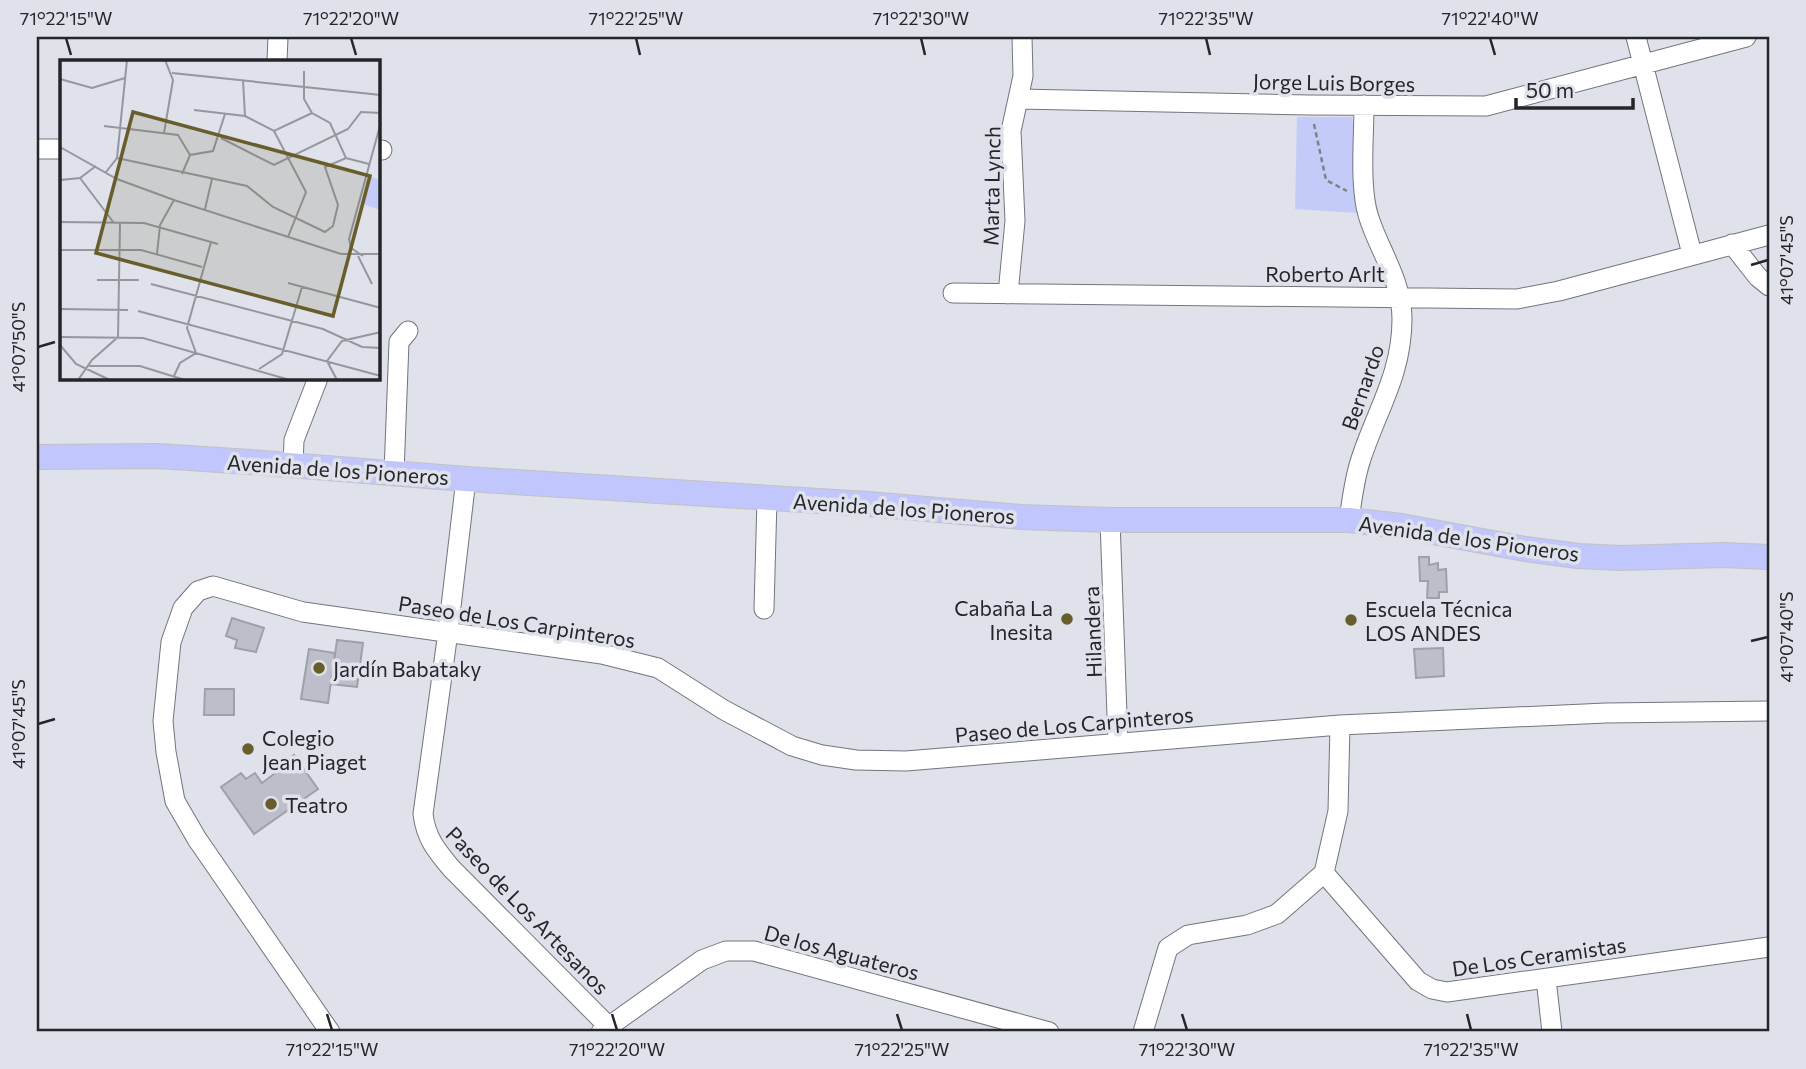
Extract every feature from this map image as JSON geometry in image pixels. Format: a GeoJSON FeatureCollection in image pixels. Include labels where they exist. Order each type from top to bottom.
{"type":"FeatureCollection","features":[{"type":"Feature","properties":{"kind":"main road","name":"Avenida de los Pioneros"},"geometry":{"type":"LineString","coordinates":[[37,457],[158,456],[1021,517],[1110,520],[1349,520],[1401,526],[1578,556],[1769,557]]}},
{"type":"Feature","properties":{"kind":"street"},"geometry":{"type":"LineString","coordinates":[[277,60],[278,37]]}},
{"type":"Feature","properties":{"kind":"street","name":"Marta Lynch"},"geometry":{"type":"LineString","coordinates":[[1008,293],[1016,221],[1011,131],[1024,63],[1022,37]]}},
{"type":"Feature","properties":{"kind":"street"},"geometry":{"type":"LineString","coordinates":[[1636,37],[1692,254]]}},
{"type":"Feature","properties":{"kind":"street","name":"Jorge Luis Borges"},"geometry":{"type":"LineString","coordinates":[[1019,99],[1486,106],[1746,37]]}},
{"type":"Feature","properties":{"kind":"street","name":"Bernardo"},"geometry":{"type":"LineString","coordinates":[[1349,520],[1354,481],[1397,366],[1402,317],[1400,296],[1393,274],[1369,218],[1365,201],[1364,105]]}},
{"type":"Feature","properties":{"kind":"street"},"geometry":{"type":"LineString","coordinates":[[37,149],[60,149]]}},
{"type":"Feature","properties":{"kind":"street","name":"Roberto Arlt"},"geometry":{"type":"LineString","coordinates":[[953,293],[1517,299],[1559,291],[1769,235]]}},
{"type":"Feature","properties":{"kind":"street"},"geometry":{"type":"LineString","coordinates":[[1732,244],[1758,277],[1769,286]]}},
{"type":"Feature","properties":{"kind":"street"},"geometry":{"type":"LineString","coordinates":[[394,473],[399,342],[408,331]]}},
{"type":"Feature","properties":{"kind":"street"},"geometry":{"type":"LineString","coordinates":[[293,465],[294,440],[317,380]]}},
{"type":"Feature","properties":{"kind":"street","name":"Paseo de Los Artesanos"},"geometry":{"type":"LineString","coordinates":[[466,479],[449,632],[423,814],[425,832],[433,848],[608,1030]]}},
{"type":"Feature","properties":{"kind":"street"},"geometry":{"type":"LineString","coordinates":[[764,609],[767,499]]}},
{"type":"Feature","properties":{"kind":"street","name":"Hilandera"},"geometry":{"type":"LineString","coordinates":[[1110,520],[1118,743]]}},
{"type":"Feature","properties":{"kind":"street","name":"Paseo de Los Carpinteros"},"geometry":{"type":"LineString","coordinates":[[330,1032],[197,839],[175,801],[163,721],[171,642],[183,608],[198,591],[213,586],[303,612],[602,654],[658,668],[734,715],[792,746],[822,755],[856,760],[906,761],[1340,725],[1606,713],[1769,711]]}},
{"type":"Feature","properties":{"kind":"street"},"geometry":{"type":"LineString","coordinates":[[1143,1032],[1168,948],[1188,935],[1247,925],[1277,914],[1324,873],[1338,811],[1340,725]]}},
{"type":"Feature","properties":{"kind":"street","name":"De Los Ceramistas"},"geometry":{"type":"LineString","coordinates":[[1324,873],[1418,981],[1432,989],[1447,992],[1769,947]]}},
{"type":"Feature","properties":{"kind":"street","name":"De los Aguateros"},"geometry":{"type":"LineString","coordinates":[[608,1030],[702,960],[726,951],[754,951],[1049,1032]]}},
{"type":"Feature","properties":{"kind":"street"},"geometry":{"type":"LineString","coordinates":[[1546,979],[1552,1032]]}},
{"type":"Feature","properties":{"kind":"path"},"geometry":{"type":"LineString","coordinates":[[1309,105],[1326,180],[1365,201]]}},
{"type":"Feature","properties":{"kind":"shaded area"},"geometry":{"type":"Polygon","coordinates":[[[1297,117],[1352,117],[1365,201],[1356,213],[1295,209],[1297,117]]]}},
{"type":"Feature","properties":{"kind":"building"},"geometry":{"type":"Polygon","coordinates":[[[1419,557],[1429,557],[1429,565],[1438,563],[1438,570],[1446,569],[1447,592],[1439,592],[1439,598],[1427,598],[1428,581],[1420,581],[1419,557]]]}},
{"type":"Feature","properties":{"kind":"building"},"geometry":{"type":"Polygon","coordinates":[[[232,618],[264,628],[256,652],[235,648],[237,640],[226,636],[232,618]]]}},
{"type":"Feature","properties":{"kind":"building"},"geometry":{"type":"Polygon","coordinates":[[[337,640],[363,643],[357,687],[331,684],[337,640]]]}},
{"type":"Feature","properties":{"kind":"building"},"geometry":{"type":"Polygon","coordinates":[[[1443,648],[1444,676],[1416,678],[1414,649],[1443,648]]]}},
{"type":"Feature","properties":{"kind":"building","name":"Jardín Babataky"},"geometry":{"type":"Polygon","coordinates":[[[309,649],[335,653],[328,703],[301,699],[309,649]]]}},
{"type":"Feature","properties":{"kind":"building"},"geometry":{"type":"Polygon","coordinates":[[[205,689],[234,689],[234,715],[204,715],[205,689]]]}},
{"type":"Feature","properties":{"kind":"building"},"geometry":{"type":"Polygon","coordinates":[[[294,755],[318,789],[254,834],[221,787],[241,773],[246,779],[255,773],[262,783],[278,771],[275,768],[294,755]]]}},
{"type":"Feature","properties":{"kind":"place","name":"Cabaña La Inesita"},"geometry":{"type":"Point","coordinates":[1067,619]}},
{"type":"Feature","properties":{"kind":"place","name":"Escuela Técnica LOS ANDES"},"geometry":{"type":"Point","coordinates":[1351,620]}},
{"type":"Feature","properties":{"kind":"place","name":"Jardín Babataky"},"geometry":{"type":"Point","coordinates":[319,668]}},
{"type":"Feature","properties":{"kind":"place","name":"Colegio Jean Piaget"},"geometry":{"type":"Point","coordinates":[248,749]}},
{"type":"Feature","properties":{"kind":"place","name":"Teatro"},"geometry":{"type":"Point","coordinates":[271,804]}}]}
